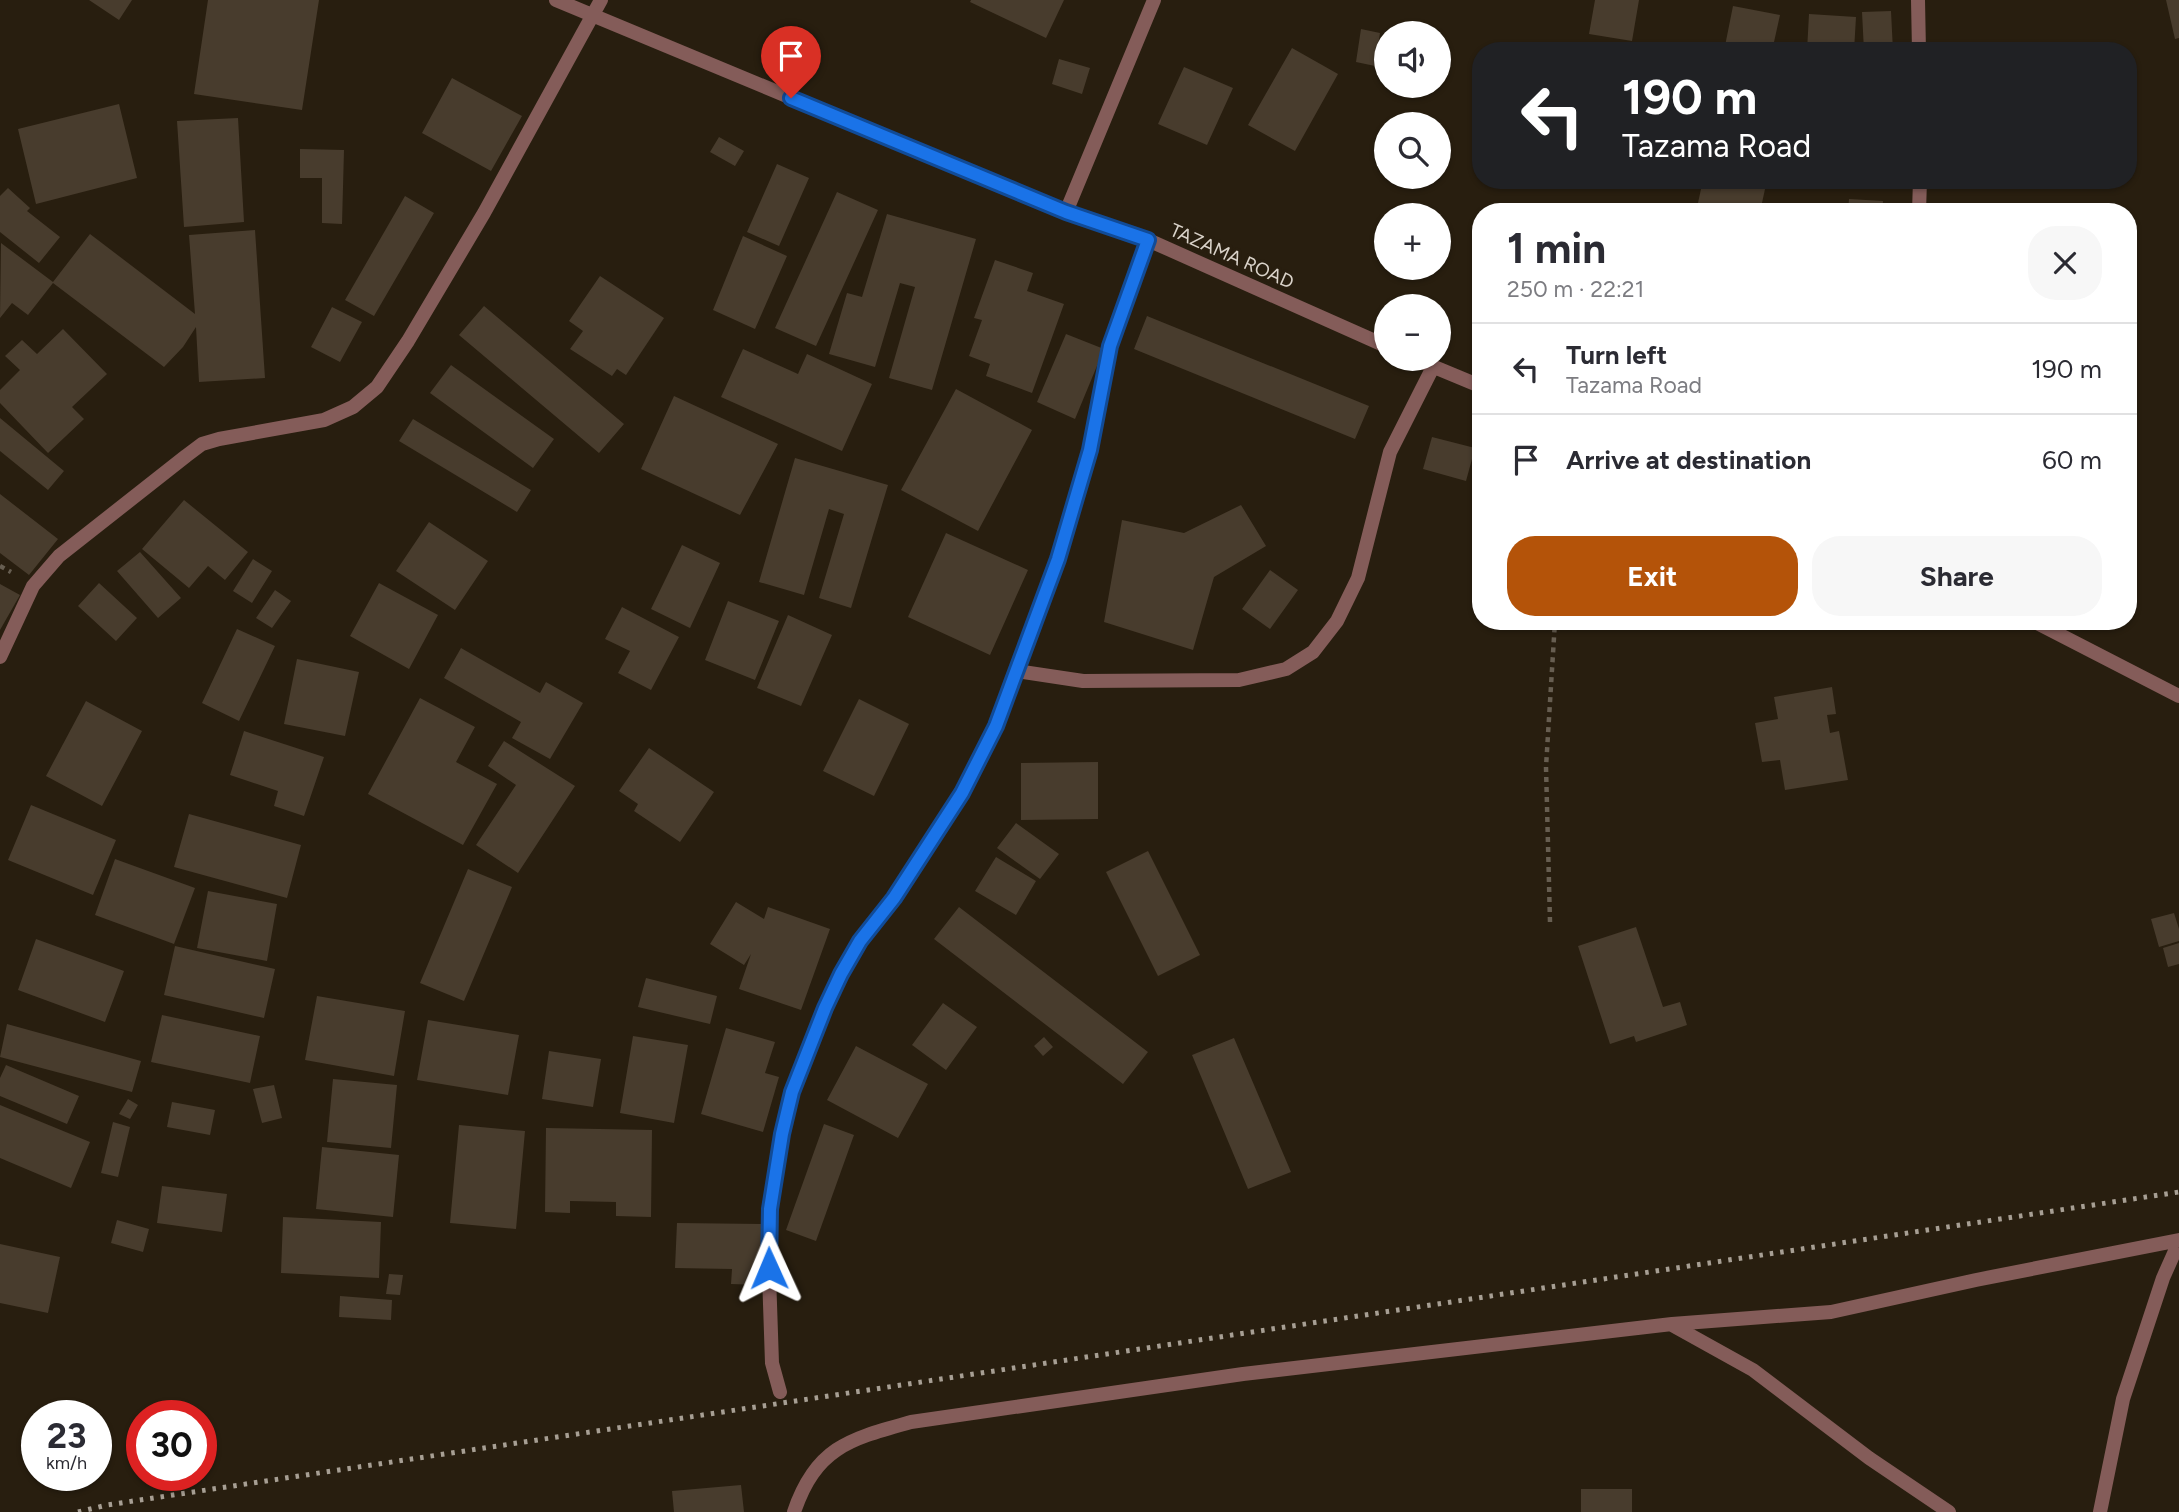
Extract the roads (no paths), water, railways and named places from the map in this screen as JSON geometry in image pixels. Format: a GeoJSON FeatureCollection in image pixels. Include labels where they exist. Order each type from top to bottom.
{"type":"FeatureCollection","features":[{"type":"Feature","properties":{"kind":"street","name":"TAZAMA ROAD"},"geometry":{"type":"LineString","coordinates":[[556,0],[1066,212],[1148,240],[1374,341]]}},
{"type":"Feature","properties":{"kind":"street"},"geometry":{"type":"LineString","coordinates":[[0,657],[33,586],[59,556],[202,444],[324,420],[353,407],[377,387],[408,341],[484,212],[601,0]]}},
{"type":"Feature","properties":{"kind":"street"},"geometry":{"type":"LineString","coordinates":[[1066,212],[1154,0]]}},
{"type":"Feature","properties":{"kind":"street"},"geometry":{"type":"LineString","coordinates":[[1919,0],[1919,42]]}},
{"type":"Feature","properties":{"kind":"street"},"geometry":{"type":"LineString","coordinates":[[780,1392],[772,1363],[768,1245],[770,1209],[792,1092],[841,974],[860,941],[894,898],[962,793],[996,726],[1058,559],[1090,450],[1110,346],[1148,240]]}},
{"type":"Feature","properties":{"kind":"street"},"geometry":{"type":"LineString","coordinates":[[1016,671],[1083,681],[1239,680],[1286,669],[1313,652],[1337,621],[1358,578],[1390,452],[1431,371]]}},
{"type":"Feature","properties":{"kind":"street"},"geometry":{"type":"LineString","coordinates":[[1443,371],[1472,383]]}},
{"type":"Feature","properties":{"kind":"street"},"geometry":{"type":"LineString","coordinates":[[2051,630],[2179,696]]}},
{"type":"Feature","properties":{"kind":"street"},"geometry":{"type":"LineString","coordinates":[[794,1512],[802,1487],[817,1467],[841,1445],[911,1422],[1243,1374],[1672,1324],[1831,1312],[1976,1280],[2179,1241]]}},
{"type":"Feature","properties":{"kind":"street"},"geometry":{"type":"LineString","coordinates":[[2100,1512],[2123,1399],[2163,1278],[2179,1241]]}},
{"type":"Feature","properties":{"kind":"street"},"geometry":{"type":"LineString","coordinates":[[1672,1324],[1754,1370],[1869,1458],[1949,1512]]}},
{"type":"Feature","properties":{"kind":"railway"},"geometry":{"type":"LineString","coordinates":[[78,1512],[107,1505],[2179,1192]]}}]}
